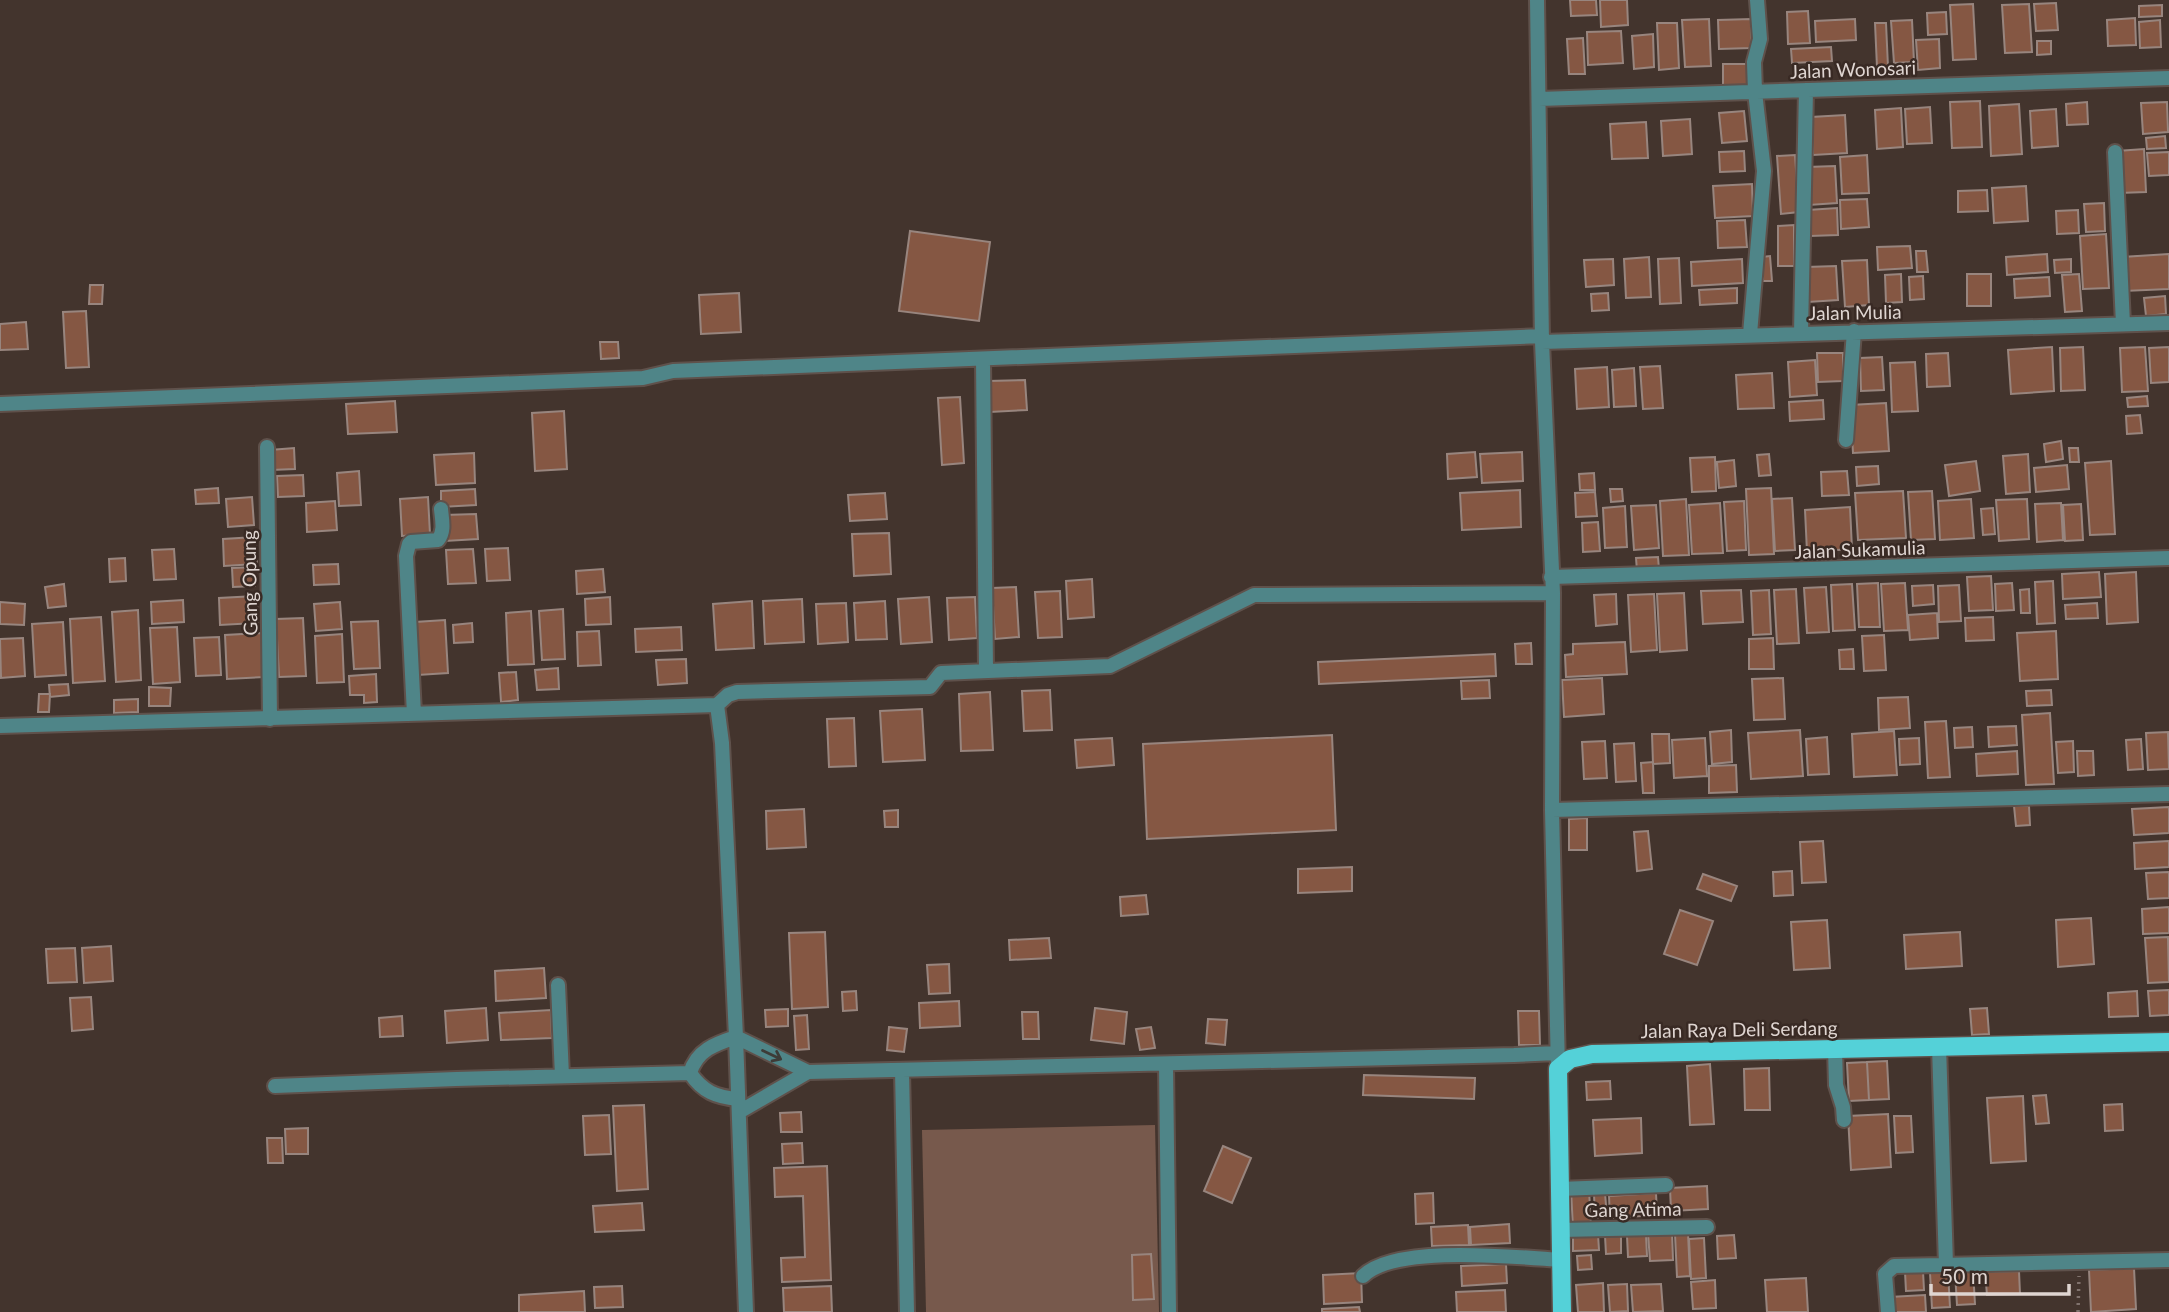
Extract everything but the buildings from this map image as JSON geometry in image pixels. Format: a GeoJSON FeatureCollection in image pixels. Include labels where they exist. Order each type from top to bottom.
{"type":"FeatureCollection","features":[{"type":"Feature","properties":{"kind":"main road","name":"Jalan Raya Deli Serdang"},"geometry":{"type":"LineString","coordinates":[[1558,1061],[1592,1054],[2169,1042]]}},
{"type":"Feature","properties":{"kind":"main road"},"geometry":{"type":"LineString","coordinates":[[1558,1061],[1562,1312]]}},
{"type":"Feature","properties":{"kind":"street"},"geometry":{"type":"LineString","coordinates":[[738,1106],[808,1072],[1500,1056],[1558,1061],[1552,810],[1552,593],[1542,339],[1537,0]]}},
{"type":"Feature","properties":{"kind":"street"},"geometry":{"type":"LineString","coordinates":[[1750,334],[1764,172],[1755,92],[1754,62],[1760,39],[1758,0]]}},
{"type":"Feature","properties":{"kind":"street","name":"Jalan Wonosari"},"geometry":{"type":"LineString","coordinates":[[1539,99],[2168,80]]}},
{"type":"Feature","properties":{"kind":"street"},"geometry":{"type":"LineString","coordinates":[[1801,332],[1806,90]]}},
{"type":"Feature","properties":{"kind":"street"},"geometry":{"type":"LineString","coordinates":[[2115,152],[2123,324]]}},
{"type":"Feature","properties":{"kind":"street","name":"Jalan Mulia"},"geometry":{"type":"LineString","coordinates":[[0,404],[629,379],[673,371],[983,359],[1542,339],[2169,323]]}},
{"type":"Feature","properties":{"kind":"street"},"geometry":{"type":"LineString","coordinates":[[1846,440],[1854,331]]}},
{"type":"Feature","properties":{"kind":"street"},"geometry":{"type":"LineString","coordinates":[[983,359],[986,671]]}},
{"type":"Feature","properties":{"kind":"street","name":"Gang Opung"},"geometry":{"type":"LineString","coordinates":[[267,447],[270,719]]}},
{"type":"Feature","properties":{"kind":"street"},"geometry":{"type":"LineString","coordinates":[[414,715],[406,556],[411,542],[438,540],[443,531],[442,509]]}},
{"type":"Feature","properties":{"kind":"street","name":"Jalan Sukamulia"},"geometry":{"type":"LineString","coordinates":[[1551,577],[2169,558]]}},
{"type":"Feature","properties":{"kind":"street"},"geometry":{"type":"LineString","coordinates":[[0,726],[717,705],[728,695],[737,692],[930,687],[942,673],[1110,666],[1254,596],[1552,593]]}},
{"type":"Feature","properties":{"kind":"street"},"geometry":{"type":"LineString","coordinates":[[717,705],[722,743],[746,1312]]}},
{"type":"Feature","properties":{"kind":"street"},"geometry":{"type":"LineString","coordinates":[[1552,810],[2169,794]]}},
{"type":"Feature","properties":{"kind":"street"},"geometry":{"type":"LineString","coordinates":[[558,985],[562,1076]]}},
{"type":"Feature","properties":{"kind":"street"},"geometry":{"type":"LineString","coordinates":[[690,1073],[693,1063],[711,1046],[736,1037],[808,1072]]}},
{"type":"Feature","properties":{"kind":"street"},"geometry":{"type":"LineString","coordinates":[[1939,1046],[1946,1265]]}},
{"type":"Feature","properties":{"kind":"street"},"geometry":{"type":"LineString","coordinates":[[1835,1048],[1836,1085],[1844,1120]]}},
{"type":"Feature","properties":{"kind":"street"},"geometry":{"type":"LineString","coordinates":[[1166,1065],[1169,1312]]}},
{"type":"Feature","properties":{"kind":"street"},"geometry":{"type":"LineString","coordinates":[[902,1070],[907,1312]]}},
{"type":"Feature","properties":{"kind":"street"},"geometry":{"type":"LineString","coordinates":[[275,1086],[690,1073]]}},
{"type":"Feature","properties":{"kind":"street"},"geometry":{"type":"LineString","coordinates":[[690,1073],[707,1093],[738,1106]]}},
{"type":"Feature","properties":{"kind":"street"},"geometry":{"type":"LineString","coordinates":[[1559,1189],[1666,1185]]}},
{"type":"Feature","properties":{"kind":"street","name":"Gang Atima"},"geometry":{"type":"LineString","coordinates":[[1560,1230],[1707,1227]]}},
{"type":"Feature","properties":{"kind":"street"},"geometry":{"type":"LineString","coordinates":[[1363,1276],[1379,1265],[1413,1258],[1479,1255],[1561,1260]]}},
{"type":"Feature","properties":{"kind":"street"},"geometry":{"type":"LineString","coordinates":[[1888,1312],[1885,1274],[1894,1266],[2169,1260]]}},
{"type":"Feature","properties":{"kind":"path"},"geometry":{"type":"LineString","coordinates":[[2078,1312],[2080,1261]]}},
{"type":"Feature","properties":{"kind":"shaded area"},"geometry":{"type":"Polygon","coordinates":[[[1155,1125],[1159,1312],[926,1312],[922,1130],[1155,1125]]]}}]}
